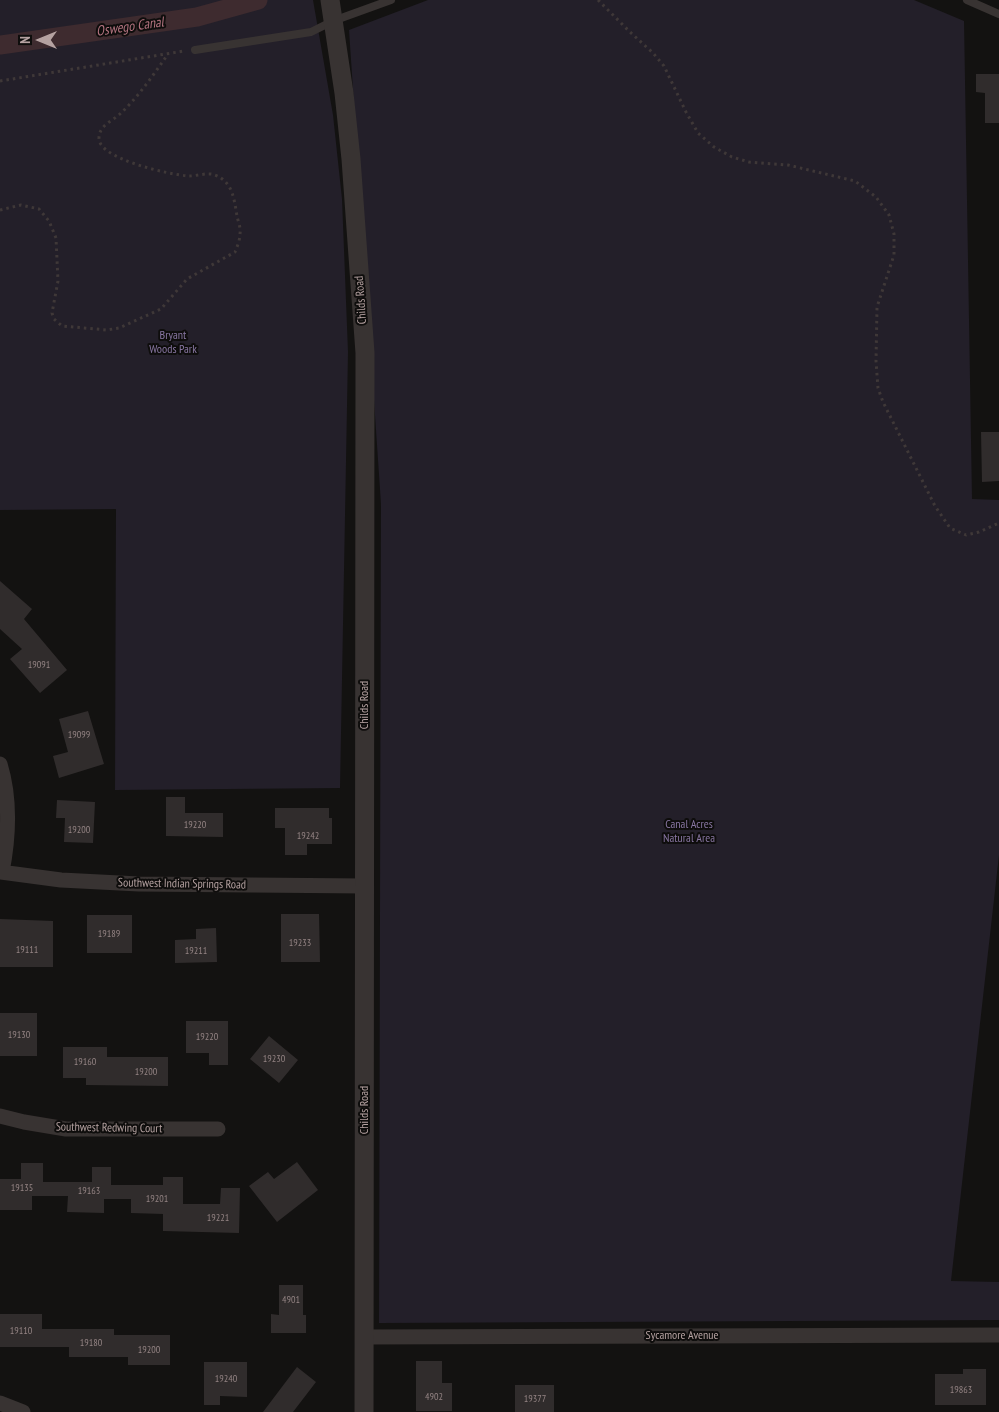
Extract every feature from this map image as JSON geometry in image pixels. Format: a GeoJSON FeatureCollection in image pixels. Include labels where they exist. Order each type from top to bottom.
{"type":"FeatureCollection","features":[{"type":"Feature","properties":{"kind":"street","name":"Childs Road"},"geometry":{"type":"LineString","coordinates":[[331,8],[351,158],[364,353],[364,1412]]}},
{"type":"Feature","properties":{"kind":"street"},"geometry":{"type":"LineString","coordinates":[[0,764],[6,787],[8,810],[8,832],[1,872]]}},
{"type":"Feature","properties":{"kind":"street","name":"Southwest Indian Springs Road"},"geometry":{"type":"LineString","coordinates":[[1,872],[61,880],[139,884],[365,886]]}},
{"type":"Feature","properties":{"kind":"street","name":"Southwest Redwing Court"},"geometry":{"type":"LineString","coordinates":[[0,1116],[66,1129],[218,1129]]}},
{"type":"Feature","properties":{"kind":"street","name":"Sycamore Avenue"},"geometry":{"type":"LineString","coordinates":[[365,1337],[999,1335]]}},
{"type":"Feature","properties":{"kind":"street"},"geometry":{"type":"LineString","coordinates":[[0,1403],[23,1412]]}},
{"type":"Feature","properties":{"kind":"lane"},"geometry":{"type":"LineString","coordinates":[[195,50],[311,32],[331,8],[391,0]]}},
{"type":"Feature","properties":{"kind":"lane"},"geometry":{"type":"LineString","coordinates":[[967,0],[999,14]]}},
{"type":"Feature","properties":{"kind":"path"},"geometry":{"type":"LineString","coordinates":[[598,0],[664,66],[698,133],[714,147],[732,157],[749,162],[788,165],[855,181],[876,197],[889,215],[894,234],[894,255],[877,307],[876,361],[880,395],[935,506],[950,528],[966,534],[979,532],[999,523]]}},
{"type":"Feature","properties":{"kind":"path"},"geometry":{"type":"LineString","coordinates":[[0,81],[195,50]]}},
{"type":"Feature","properties":{"kind":"path"},"geometry":{"type":"LineString","coordinates":[[0,210],[21,205],[39,208],[50,221],[56,238],[58,281],[52,313],[54,319],[62,326],[107,330],[119,328],[160,309],[187,279],[235,252],[241,233],[234,196],[228,182],[214,174],[190,176],[134,164],[113,155],[102,147],[99,138],[103,127],[120,113],[153,77],[168,54]]}},
{"type":"Feature","properties":{"kind":"green space","name":"Bryant Woods Park"},"geometry":{"type":"Polygon","coordinates":[[[0,0],[313,0],[333,115],[342,199],[348,352],[340,788],[115,790],[116,509],[0,510],[0,0]]]}},
{"type":"Feature","properties":{"kind":"green space","name":"Canal Acres Natural Area"},"geometry":{"type":"Polygon","coordinates":[[[428,0],[914,0],[964,21],[972,499],[999,500],[999,855],[951,1281],[999,1282],[999,1320],[379,1323],[381,504],[349,30],[428,0]]]}},
{"type":"Feature","properties":{"kind":"building"},"geometry":{"type":"Polygon","coordinates":[[[976,74],[999,74],[999,123],[985,123],[985,93],[976,92],[976,74]]]}},
{"type":"Feature","properties":{"kind":"building"},"geometry":{"type":"Polygon","coordinates":[[[981,432],[999,432],[999,481],[982,482],[981,432]]]}},
{"type":"Feature","properties":{"kind":"building"},"geometry":{"type":"Polygon","coordinates":[[[0,581],[32,609],[24,619],[67,670],[40,693],[10,659],[22,649],[0,629],[0,581]]]}},
{"type":"Feature","properties":{"kind":"building"},"geometry":{"type":"Polygon","coordinates":[[[88,711],[104,764],[59,778],[53,756],[68,752],[59,719],[88,711]]]}},
{"type":"Feature","properties":{"kind":"building"},"geometry":{"type":"Polygon","coordinates":[[[166,797],[185,797],[185,813],[223,813],[223,837],[166,836],[166,797]]]}},
{"type":"Feature","properties":{"kind":"building"},"geometry":{"type":"Polygon","coordinates":[[[57,800],[95,802],[93,843],[64,842],[65,818],[56,818],[57,800]]]}},
{"type":"Feature","properties":{"kind":"building"},"geometry":{"type":"Polygon","coordinates":[[[275,808],[329,808],[329,818],[332,818],[332,844],[307,844],[307,855],[285,855],[285,828],[275,828],[275,808]]]}},
{"type":"Feature","properties":{"kind":"building"},"geometry":{"type":"Polygon","coordinates":[[[281,914],[319,914],[320,962],[281,962],[281,914]]]}},
{"type":"Feature","properties":{"kind":"building"},"geometry":{"type":"Polygon","coordinates":[[[87,915],[132,915],[132,953],[87,953],[87,915]]]}},
{"type":"Feature","properties":{"kind":"building"},"geometry":{"type":"Polygon","coordinates":[[[0,919],[53,921],[53,967],[0,967],[0,919]]]}},
{"type":"Feature","properties":{"kind":"building"},"geometry":{"type":"Polygon","coordinates":[[[216,928],[217,962],[175,963],[175,940],[196,939],[196,929],[216,928]]]}},
{"type":"Feature","properties":{"kind":"building"},"geometry":{"type":"Polygon","coordinates":[[[0,1013],[37,1013],[37,1056],[0,1056],[0,1013]]]}},
{"type":"Feature","properties":{"kind":"building"},"geometry":{"type":"Polygon","coordinates":[[[186,1021],[228,1021],[228,1065],[209,1065],[209,1053],[186,1053],[186,1021]]]}},
{"type":"Feature","properties":{"kind":"building"},"geometry":{"type":"Polygon","coordinates":[[[269,1036],[298,1060],[279,1083],[250,1059],[269,1036]]]}},
{"type":"Feature","properties":{"kind":"building"},"geometry":{"type":"Polygon","coordinates":[[[63,1047],[107,1047],[107,1057],[168,1057],[168,1086],[86,1085],[86,1078],[63,1078],[63,1047]]]}},
{"type":"Feature","properties":{"kind":"building"},"geometry":{"type":"Polygon","coordinates":[[[297,1162],[318,1190],[277,1222],[249,1186],[268,1172],[274,1179],[297,1162]]]}},
{"type":"Feature","properties":{"kind":"building"},"geometry":{"type":"Polygon","coordinates":[[[21,1163],[43,1163],[43,1182],[92,1182],[92,1167],[111,1167],[111,1185],[163,1185],[163,1177],[183,1177],[183,1204],[220,1204],[221,1188],[240,1188],[239,1233],[163,1231],[163,1214],[131,1213],[131,1199],[104,1199],[104,1213],[67,1212],[68,1196],[32,1196],[32,1210],[0,1210],[0,1179],[21,1179],[21,1163]]]}},
{"type":"Feature","properties":{"kind":"building"},"geometry":{"type":"Polygon","coordinates":[[[279,1285],[303,1285],[303,1315],[306,1315],[306,1333],[271,1333],[271,1314],[279,1315],[279,1285]]]}},
{"type":"Feature","properties":{"kind":"building"},"geometry":{"type":"Polygon","coordinates":[[[0,1314],[42,1314],[42,1329],[114,1329],[114,1335],[170,1335],[170,1365],[128,1365],[128,1357],[69,1357],[69,1347],[0,1347],[0,1314]]]}},
{"type":"Feature","properties":{"kind":"building"},"geometry":{"type":"Polygon","coordinates":[[[416,1361],[442,1361],[442,1383],[452,1383],[452,1411],[416,1411],[416,1361]]]}},
{"type":"Feature","properties":{"kind":"building"},"geometry":{"type":"Polygon","coordinates":[[[204,1362],[247,1362],[247,1397],[220,1396],[220,1405],[204,1405],[204,1362]]]}},
{"type":"Feature","properties":{"kind":"building"},"geometry":{"type":"Polygon","coordinates":[[[297,1367],[316,1382],[293,1412],[263,1412],[297,1367]]]}},
{"type":"Feature","properties":{"kind":"building"},"geometry":{"type":"Polygon","coordinates":[[[963,1369],[986,1369],[986,1405],[935,1405],[935,1374],[963,1374],[963,1369]]]}},
{"type":"Feature","properties":{"kind":"building"},"geometry":{"type":"Polygon","coordinates":[[[515,1385],[554,1385],[554,1412],[515,1412],[515,1385]]]}},
{"type":"Feature","properties":{"kind":"waterway","name":"Oswego Canal"},"geometry":{"type":"LineString","coordinates":[[0,45],[197,17],[258,0]]}}]}
